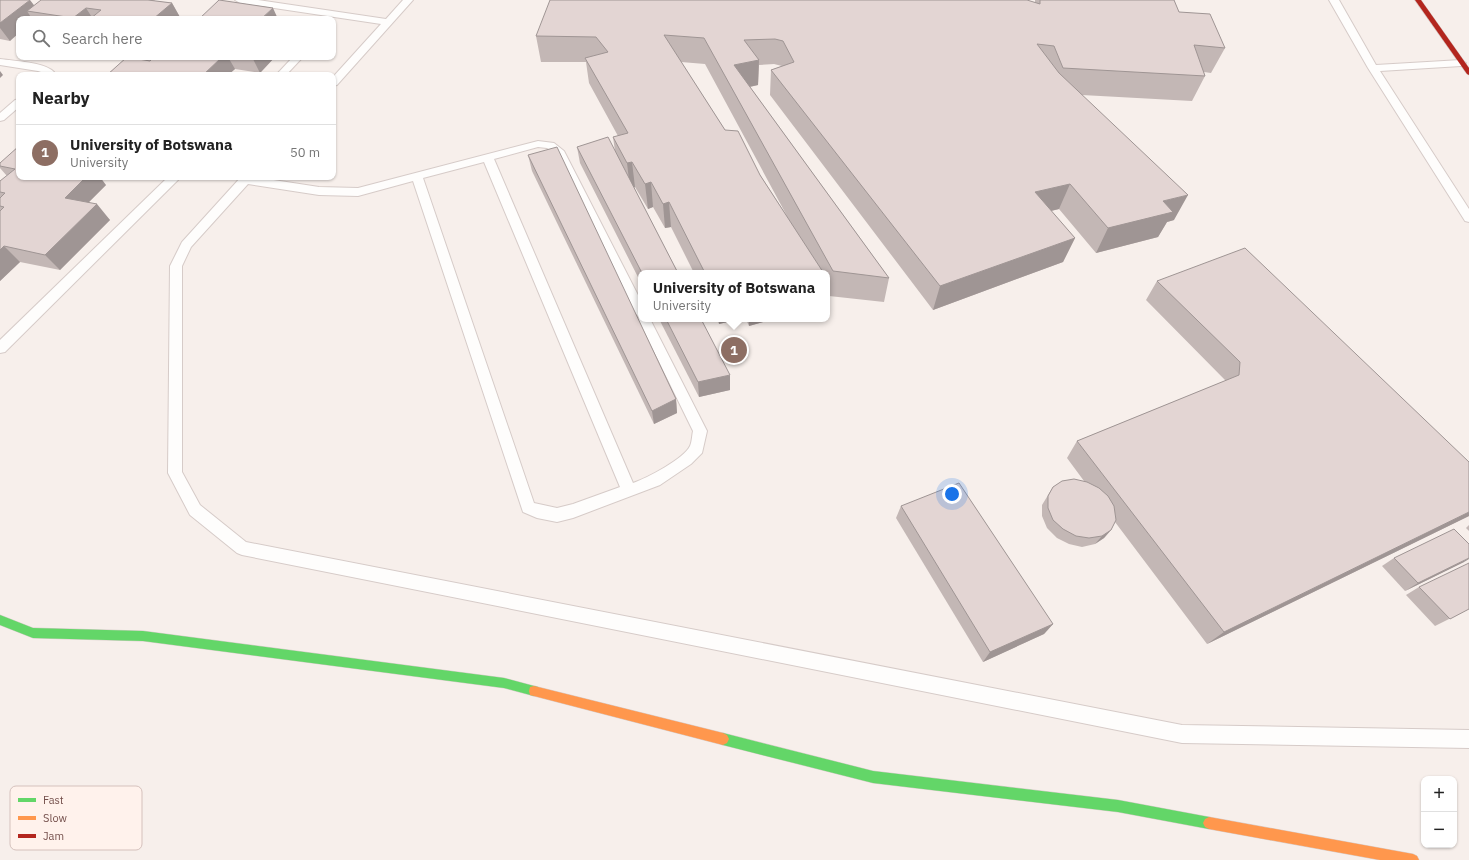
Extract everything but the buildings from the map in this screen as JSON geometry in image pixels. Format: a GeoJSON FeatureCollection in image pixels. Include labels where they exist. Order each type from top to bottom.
{"type":"FeatureCollection","features":[{"type":"Feature","properties":{"kind":"street"},"geometry":{"type":"LineString","coordinates":[[1418,0],[1469,73]]}},
{"type":"Feature","properties":{"kind":"street"},"geometry":{"type":"LineString","coordinates":[[0,620],[33,633],[143,636],[504,682],[873,777],[1118,806],[1413,860]]}},
{"type":"Feature","properties":{"kind":"lane"},"geometry":{"type":"LineString","coordinates":[[240,0],[329,16]]}},
{"type":"Feature","properties":{"kind":"lane"},"geometry":{"type":"LineString","coordinates":[[336,80],[408,0]]}},
{"type":"Feature","properties":{"kind":"lane"},"geometry":{"type":"LineString","coordinates":[[1334,0],[1373,68],[1469,218]]}},
{"type":"Feature","properties":{"kind":"lane"},"geometry":{"type":"LineString","coordinates":[[336,17],[388,22]]}},
{"type":"Feature","properties":{"kind":"lane"},"geometry":{"type":"LineString","coordinates":[[284,72],[295,60]]}},
{"type":"Feature","properties":{"kind":"lane"},"geometry":{"type":"LineString","coordinates":[[0,62],[40,68],[49,72]]}},
{"type":"Feature","properties":{"kind":"lane"},"geometry":{"type":"LineString","coordinates":[[1373,68],[1461,63]]}},
{"type":"Feature","properties":{"kind":"lane"},"geometry":{"type":"LineString","coordinates":[[4,115],[16,105]]}},
{"type":"Feature","properties":{"kind":"lane"},"geometry":{"type":"LineString","coordinates":[[4,115],[16,114]]}},
{"type":"Feature","properties":{"kind":"lane"},"geometry":{"type":"LineString","coordinates":[[252,180],[319,192],[358,192],[544,144],[550,145],[559,151],[638,307]]}},
{"type":"Feature","properties":{"kind":"lane"},"geometry":{"type":"LineString","coordinates":[[488,158],[629,490]]}},
{"type":"Feature","properties":{"kind":"lane"},"geometry":{"type":"LineString","coordinates":[[417,177],[528,507],[537,512],[557,515],[573,511],[655,481],[686,460],[696,449],[700,431],[646,322]]}},
{"type":"Feature","properties":{"kind":"lane"},"geometry":{"type":"LineString","coordinates":[[0,348],[173,180]]}},
{"type":"Feature","properties":{"kind":"lane"},"geometry":{"type":"LineString","coordinates":[[245,180],[186,245],[176,266],[176,472],[194,510],[242,548],[1182,734],[1469,739]]}},
{"type":"Feature","properties":{"kind":"traffic: fast"},"geometry":{"type":"LineString","coordinates":[[0,620],[33,633],[143,636],[504,683],[534,691]]}},
{"type":"Feature","properties":{"kind":"traffic: fast"},"geometry":{"type":"LineString","coordinates":[[723,739],[873,777],[1118,806],[1209,823]]}},
{"type":"Feature","properties":{"kind":"traffic: slow"},"geometry":{"type":"LineString","coordinates":[[534,691],[723,739]]}},
{"type":"Feature","properties":{"kind":"traffic: slow"},"geometry":{"type":"LineString","coordinates":[[1209,823],[1413,860]]}},
{"type":"Feature","properties":{"kind":"traffic: jam"},"geometry":{"type":"LineString","coordinates":[[1418,0],[1469,73]]}},
{"type":"Feature","properties":{"kind":"place","name":"University of Botswana"},"geometry":{"type":"Point","coordinates":[734,350]}}]}
